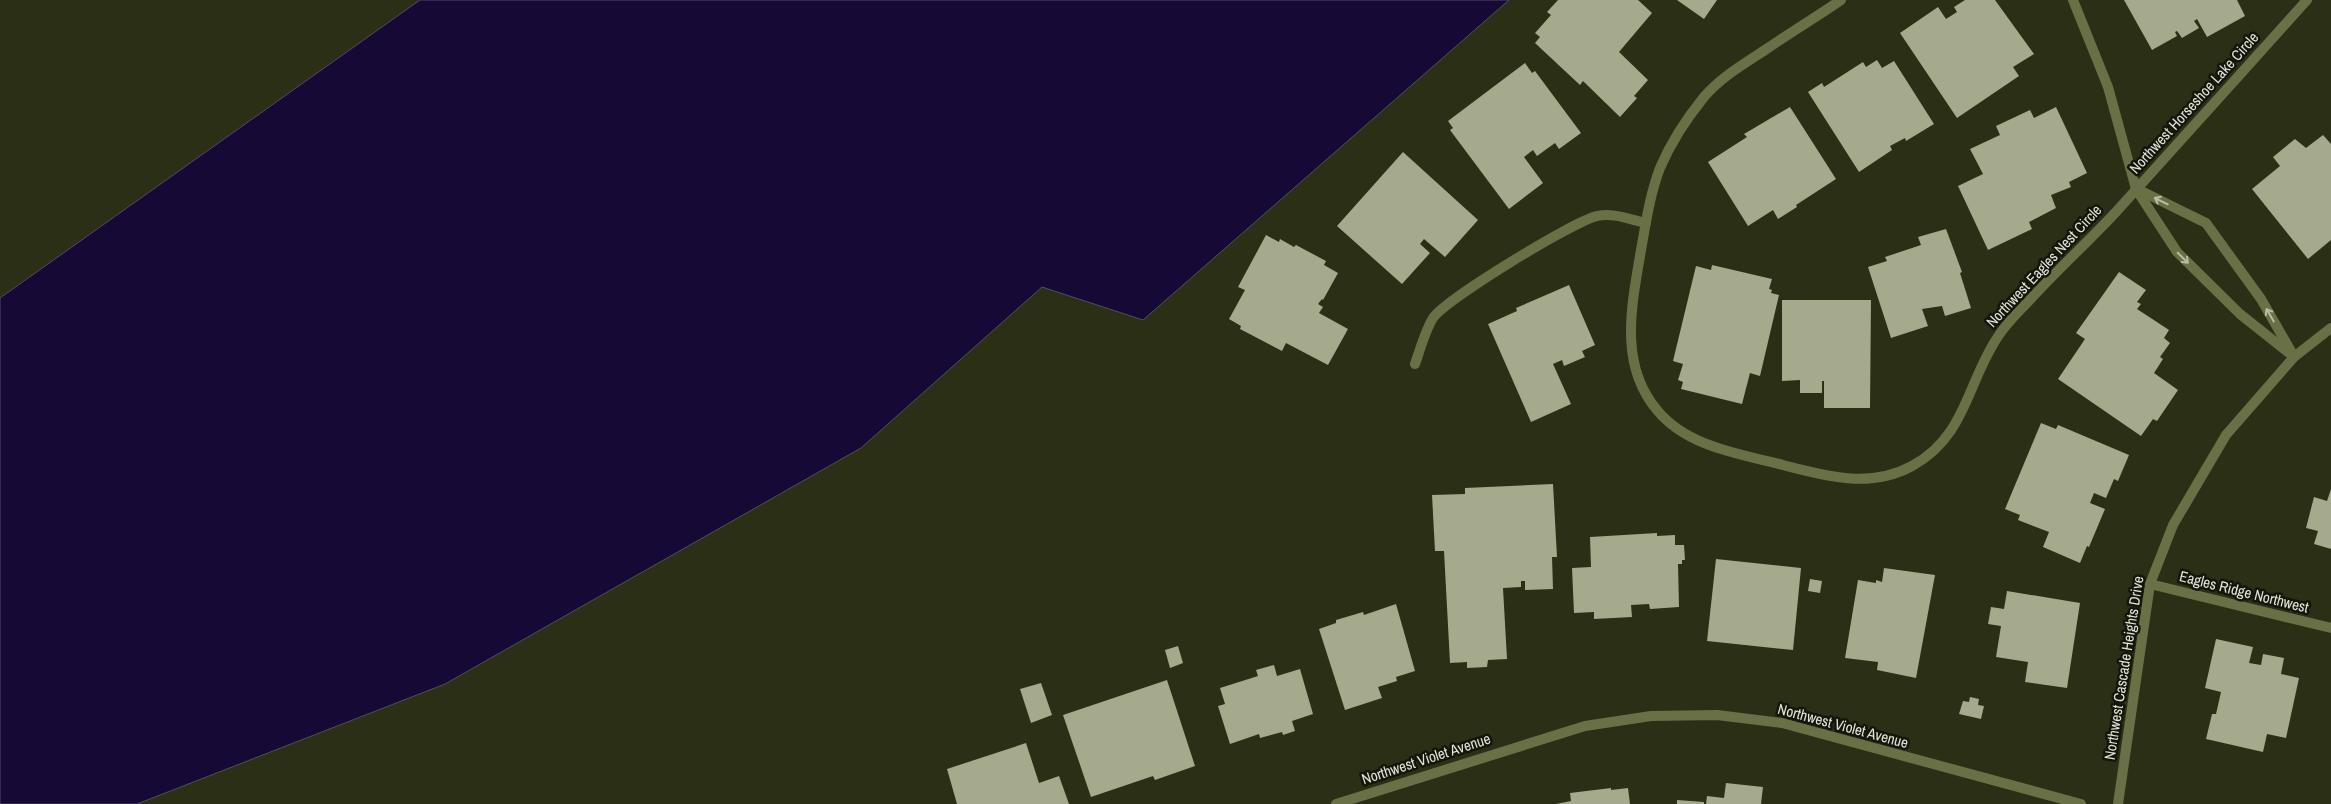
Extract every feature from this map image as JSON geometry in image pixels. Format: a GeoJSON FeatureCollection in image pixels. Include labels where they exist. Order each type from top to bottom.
{"type":"FeatureCollection","features":[{"type":"Feature","properties":{"kind":"street","name":"Northwest Eagles Nest Circle"},"geometry":{"type":"LineString","coordinates":[[1841,0],[1731,72],[1706,94],[1677,134],[1660,168],[1650,202],[1630,330],[1632,357],[1638,380],[1656,410],[1676,428],[1710,446],[1825,476],[1854,480],[1889,475],[1912,466],[1932,453],[1949,436],[1972,392],[1980,368],[2000,333],[2136,189]]}},
{"type":"Feature","properties":{"kind":"street","name":"Northwest Horseshoe Lake Circle"},"geometry":{"type":"LineString","coordinates":[[2073,0],[2108,87],[2136,189]]}},
{"type":"Feature","properties":{"kind":"street","name":"Northwest Horseshoe Lake Circle"},"geometry":{"type":"LineString","coordinates":[[2136,189],[2307,0]]}},
{"type":"Feature","properties":{"kind":"street"},"geometry":{"type":"LineString","coordinates":[[2136,189],[2177,252],[2240,314],[2294,358]]}},
{"type":"Feature","properties":{"kind":"street"},"geometry":{"type":"LineString","coordinates":[[2136,189],[2206,223],[2261,299],[2294,358]]}},
{"type":"Feature","properties":{"kind":"street"},"geometry":{"type":"LineString","coordinates":[[1415,364],[1433,319],[1447,304],[1550,239],[1597,216],[1614,215],[1646,224]]}},
{"type":"Feature","properties":{"kind":"street","name":"Northwest Cascade Heights Drive"},"geometry":{"type":"LineString","coordinates":[[2118,804],[2150,584],[2173,525],[2226,435],[2294,358],[2331,328]]}},
{"type":"Feature","properties":{"kind":"street","name":"Eagles Ridge Northwest"},"geometry":{"type":"LineString","coordinates":[[2150,584],[2331,628]]}},
{"type":"Feature","properties":{"kind":"street","name":"Northwest Violet Avenue"},"geometry":{"type":"LineString","coordinates":[[1336,804],[1585,726],[1651,716],[1717,715],[1782,723],[2081,804]]}},
{"type":"Feature","properties":{"kind":"shaded area"},"geometry":{"type":"Polygon","coordinates":[[[420,0],[1509,0],[1143,320],[1042,287],[861,448],[445,684],[137,804],[0,804],[0,298],[420,0]]]}},
{"type":"Feature","properties":{"kind":"building"},"geometry":{"type":"Polygon","coordinates":[[[1558,0],[1638,0],[1652,13],[1619,52],[1648,80],[1634,96],[1637,98],[1620,117],[1583,81],[1580,85],[1535,43],[1540,37],[1535,33],[1551,15],[1547,12],[1558,0]]]}},
{"type":"Feature","properties":{"kind":"building"},"geometry":{"type":"Polygon","coordinates":[[[1677,0],[1717,0],[1704,19],[1677,0]]]}},
{"type":"Feature","properties":{"kind":"building"},"geometry":{"type":"Polygon","coordinates":[[[1965,0],[1995,0],[2034,54],[2013,67],[2019,76],[1957,118],[1900,33],[1938,7],[1946,19],[1957,12],[1954,7],[1965,0]]]}},
{"type":"Feature","properties":{"kind":"building"},"geometry":{"type":"Polygon","coordinates":[[[2124,0],[2237,0],[2245,16],[2207,37],[2197,19],[2194,21],[2199,28],[2182,38],[2177,31],[2175,32],[2177,36],[2152,50],[2124,0]]]}},
{"type":"Feature","properties":{"kind":"building"},"geometry":{"type":"Polygon","coordinates":[[[1877,60],[1882,68],[1894,61],[1934,124],[1906,141],[1905,138],[1890,146],[1892,150],[1859,172],[1808,92],[1822,83],[1824,87],[1863,62],[1866,67],[1877,60]]]}},
{"type":"Feature","properties":{"kind":"building"},"geometry":{"type":"Polygon","coordinates":[[[1525,63],[1532,73],[1535,71],[1581,133],[1559,149],[1555,143],[1537,156],[1533,150],[1524,157],[1543,183],[1509,209],[1450,130],[1453,128],[1448,121],[1525,63]]]}},
{"type":"Feature","properties":{"kind":"building"},"geometry":{"type":"Polygon","coordinates":[[[1790,107],[1836,179],[1778,219],[1773,210],[1748,226],[1708,162],[1747,137],[1744,134],[1790,107]]]}},
{"type":"Feature","properties":{"kind":"building"},"geometry":{"type":"Polygon","coordinates":[[[2056,107],[2087,173],[2069,182],[2071,187],[2051,195],[2056,208],[2029,222],[2032,229],[1988,250],[1958,186],[1983,174],[1970,149],[2000,135],[1996,126],[2030,110],[2034,118],[2056,107]]]}},
{"type":"Feature","properties":{"kind":"building"},"geometry":{"type":"Polygon","coordinates":[[[2323,135],[2331,144],[2331,240],[2308,259],[2252,189],[2280,166],[2273,157],[2295,139],[2306,148],[2323,135]]]}},
{"type":"Feature","properties":{"kind":"building"},"geometry":{"type":"Polygon","coordinates":[[[1403,152],[1478,220],[1445,257],[1424,239],[1420,244],[1430,253],[1402,284],[1337,226],[1403,152]]]}},
{"type":"Feature","properties":{"kind":"building"},"geometry":{"type":"Polygon","coordinates":[[[1946,229],[1962,272],[1960,273],[1971,308],[1945,316],[1942,306],[1922,309],[1928,326],[1891,338],[1868,267],[1887,261],[1885,257],[1921,245],[1918,237],[1946,229]]]}},
{"type":"Feature","properties":{"kind":"building"},"geometry":{"type":"Polygon","coordinates":[[[1266,235],[1279,242],[1280,239],[1294,247],[1296,245],[1326,261],[1324,265],[1338,273],[1323,300],[1318,304],[1323,307],[1319,313],[1348,329],[1328,365],[1286,343],[1282,351],[1240,329],[1241,326],[1229,319],[1245,290],[1238,287],[1266,235]]]}},
{"type":"Feature","properties":{"kind":"building"},"geometry":{"type":"Polygon","coordinates":[[[1712,265],[1772,279],[1769,289],[1772,290],[1771,293],[1779,295],[1760,376],[1750,373],[1742,404],[1681,389],[1683,382],[1678,380],[1683,364],[1673,361],[1696,266],[1711,270],[1712,265]]]}},
{"type":"Feature","properties":{"kind":"building"},"geometry":{"type":"Polygon","coordinates":[[[2119,272],[2146,290],[2137,302],[2141,304],[2137,309],[2169,330],[2164,338],[2170,343],[2160,357],[2163,359],[2154,373],[2178,390],[2157,421],[2153,419],[2141,436],[2058,379],[2085,339],[2076,333],[2119,272]]]}},
{"type":"Feature","properties":{"kind":"building"},"geometry":{"type":"Polygon","coordinates":[[[1569,285],[1595,345],[1582,351],[1585,357],[1564,366],[1562,360],[1553,364],[1571,404],[1531,422],[1488,324],[1517,311],[1516,308],[1569,285]]]}},
{"type":"Feature","properties":{"kind":"building"},"geometry":{"type":"Polygon","coordinates":[[[1782,300],[1871,300],[1870,408],[1824,408],[1824,381],[1822,381],[1822,393],[1800,393],[1800,380],[1782,381],[1782,300]]]}},
{"type":"Feature","properties":{"kind":"building"},"geometry":{"type":"Polygon","coordinates":[[[2041,423],[2056,429],[2058,425],[2129,455],[2118,481],[2114,479],[2106,498],[2094,493],[2090,503],[2105,509],[2080,563],[2043,547],[2049,532],[2018,520],[2020,515],[2005,509],[2041,423]]]}},
{"type":"Feature","properties":{"kind":"building"},"geometry":{"type":"Polygon","coordinates":[[[1553,484],[1557,557],[1552,557],[1553,589],[1525,590],[1525,581],[1521,581],[1521,587],[1503,588],[1507,659],[1488,660],[1487,667],[1467,668],[1467,662],[1450,663],[1444,551],[1435,551],[1432,495],[1465,494],[1465,488],[1553,484]]]}},
{"type":"Feature","properties":{"kind":"building"},"geometry":{"type":"Polygon","coordinates":[[[2331,489],[2331,549],[2314,544],[2318,531],[2306,528],[2314,497],[2327,501],[2331,489]]]}},
{"type":"Feature","properties":{"kind":"building"},"geometry":{"type":"Polygon","coordinates":[[[1657,533],[1657,536],[1675,535],[1675,545],[1684,545],[1685,560],[1682,560],[1682,564],[1678,564],[1679,607],[1650,609],[1649,604],[1631,605],[1632,617],[1594,619],[1594,612],[1574,613],[1572,568],[1591,567],[1590,537],[1657,533]]]}},
{"type":"Feature","properties":{"kind":"building"},"geometry":{"type":"Polygon","coordinates":[[[1716,559],[1801,568],[1793,650],[1707,641],[1716,559]]]}},
{"type":"Feature","properties":{"kind":"building"},"geometry":{"type":"Polygon","coordinates":[[[1884,568],[1935,575],[1916,678],[1877,670],[1878,662],[1845,658],[1858,580],[1882,582],[1884,568]]]}},
{"type":"Feature","properties":{"kind":"building"},"geometry":{"type":"Polygon","coordinates":[[[1810,579],[1822,581],[1820,593],[1808,591],[1810,579]]]}},
{"type":"Feature","properties":{"kind":"building"},"geometry":{"type":"Polygon","coordinates":[[[2007,591],[2080,603],[2067,688],[2025,682],[2028,662],[1996,657],[2001,626],[1988,624],[1991,607],[2004,609],[2007,591]]]}},
{"type":"Feature","properties":{"kind":"building"},"geometry":{"type":"Polygon","coordinates":[[[1396,604],[1415,671],[1396,677],[1397,681],[1378,687],[1382,698],[1345,710],[1319,629],[1336,623],[1336,620],[1363,612],[1364,615],[1396,604]]]}},
{"type":"Feature","properties":{"kind":"building"},"geometry":{"type":"Polygon","coordinates":[[[2216,639],[2253,647],[2249,663],[2261,665],[2263,654],[2284,658],[2281,674],[2299,678],[2286,738],[2267,734],[2263,752],[2206,739],[2212,714],[2216,714],[2221,692],[2205,688],[2216,639]]]}},
{"type":"Feature","properties":{"kind":"building"},"geometry":{"type":"Polygon","coordinates":[[[1178,646],[1183,663],[1170,668],[1165,650],[1178,646]]]}},
{"type":"Feature","properties":{"kind":"building"},"geometry":{"type":"Polygon","coordinates":[[[1274,665],[1277,676],[1300,669],[1313,714],[1292,721],[1295,731],[1283,735],[1282,732],[1260,738],[1259,734],[1230,744],[1218,706],[1225,704],[1220,688],[1258,676],[1256,670],[1274,665]]]}},
{"type":"Feature","properties":{"kind":"building"},"geometry":{"type":"Polygon","coordinates":[[[1167,680],[1195,766],[1155,780],[1153,776],[1091,797],[1063,715],[1167,680]]]}},
{"type":"Feature","properties":{"kind":"building"},"geometry":{"type":"Polygon","coordinates":[[[1041,683],[1052,715],[1031,723],[1020,689],[1041,683]]]}},
{"type":"Feature","properties":{"kind":"building"},"geometry":{"type":"Polygon","coordinates":[[[1970,697],[1979,699],[1978,705],[1984,706],[1981,719],[1959,714],[1963,701],[1969,702],[1970,697]]]}},
{"type":"Feature","properties":{"kind":"building"},"geometry":{"type":"Polygon","coordinates":[[[1026,743],[1039,783],[1059,776],[1069,804],[957,804],[947,769],[1026,743]]]}},
{"type":"Feature","properties":{"kind":"building"},"geometry":{"type":"Polygon","coordinates":[[[1726,783],[1763,787],[1761,804],[1706,804],[1707,796],[1724,798],[1726,783]]]}},
{"type":"Feature","properties":{"kind":"building"},"geometry":{"type":"Polygon","coordinates":[[[1611,788],[1611,790],[1628,788],[1630,804],[1556,804],[1571,801],[1570,793],[1611,788]]]}},
{"type":"Feature","properties":{"kind":"building"},"geometry":{"type":"Polygon","coordinates":[[[1677,800],[1704,802],[1704,804],[1677,804],[1677,800]]]}}]}
